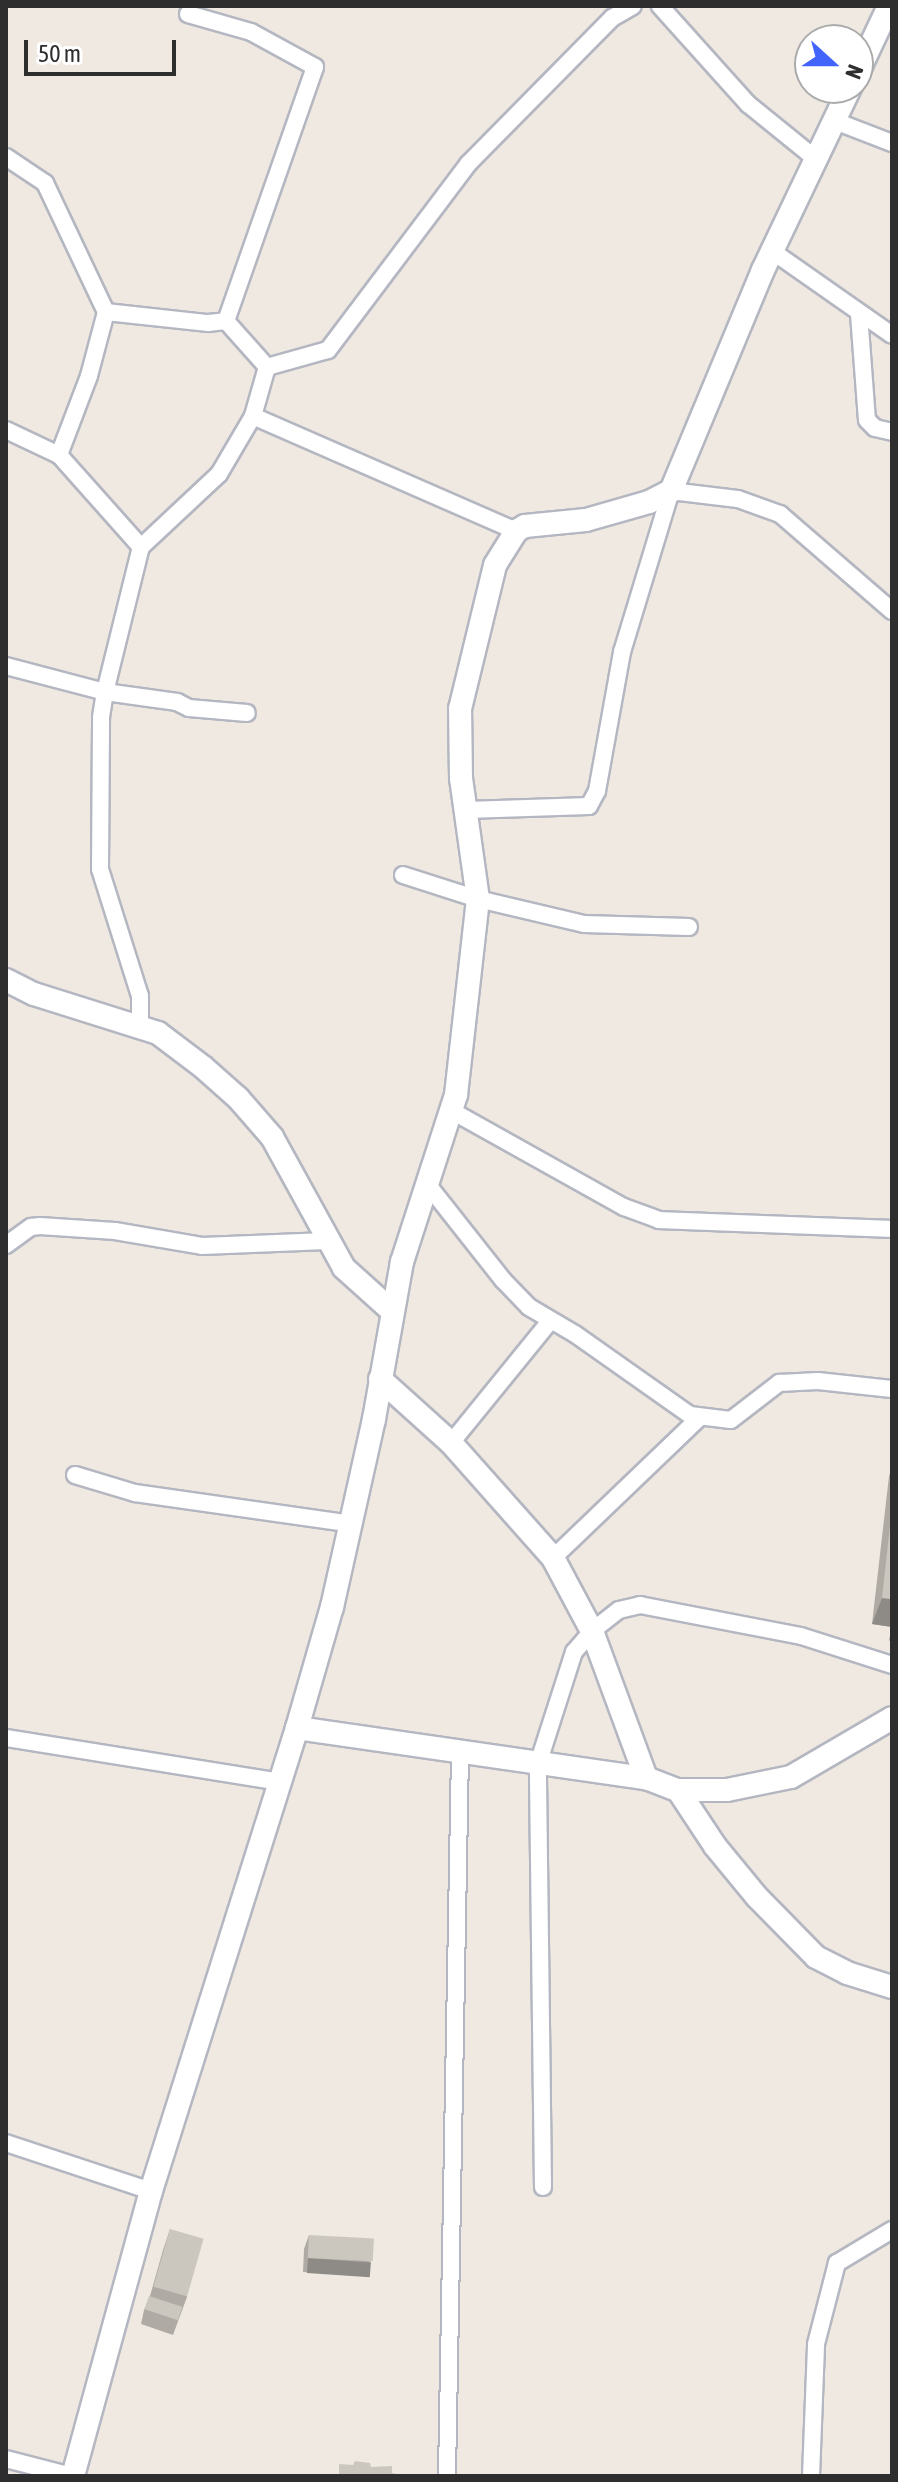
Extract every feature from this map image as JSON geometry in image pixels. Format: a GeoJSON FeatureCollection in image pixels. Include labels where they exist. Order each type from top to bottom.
{"type":"FeatureCollection","features":[{"type":"Feature","properties":{"kind":"main road"},"geometry":{"type":"LineString","coordinates":[[874,38],[889,6]]}},
{"type":"Feature","properties":{"kind":"main road"},"geometry":{"type":"LineString","coordinates":[[73,2476],[151,2191],[297,1728],[352,1524],[402,1262],[452,1111],[478,899],[461,778],[460,709],[495,565],[516,531],[534,525],[604,516],[660,498],[671,491],[772,251],[843,104]]}},
{"type":"Feature","properties":{"kind":"main road"},"geometry":{"type":"LineString","coordinates":[[6,980],[34,994],[140,1028],[175,1043],[249,1110],[282,1152],[344,1268],[392,1311]]}},
{"type":"Feature","properties":{"kind":"main road"},"geometry":{"type":"LineString","coordinates":[[380,1379],[451,1443],[553,1558],[592,1631],[646,1778]]}},
{"type":"Feature","properties":{"kind":"main road"},"geometry":{"type":"LineString","coordinates":[[297,1728],[646,1778],[678,1790],[746,1789],[791,1777],[892,1718]]}},
{"type":"Feature","properties":{"kind":"main road"},"geometry":{"type":"LineString","coordinates":[[678,1790],[715,1846],[757,1897],[816,1957],[847,1973],[892,1987]]}},
{"type":"Feature","properties":{"kind":"street"},"geometry":{"type":"LineString","coordinates":[[267,367],[328,350],[468,164],[612,18],[633,6]]}},
{"type":"Feature","properties":{"kind":"street"},"geometry":{"type":"LineString","coordinates":[[660,6],[748,104],[816,159]]}},
{"type":"Feature","properties":{"kind":"street"},"geometry":{"type":"LineString","coordinates":[[188,14],[251,32],[315,67],[226,321]]}},
{"type":"Feature","properties":{"kind":"street"},"geometry":{"type":"LineString","coordinates":[[835,121],[892,143]]}},
{"type":"Feature","properties":{"kind":"street"},"geometry":{"type":"LineString","coordinates":[[6,157],[45,183],[106,312],[89,376],[59,455]]}},
{"type":"Feature","properties":{"kind":"street"},"geometry":{"type":"LineString","coordinates":[[772,251],[892,335]]}},
{"type":"Feature","properties":{"kind":"street"},"geometry":{"type":"LineString","coordinates":[[106,312],[208,323],[226,321]]}},
{"type":"Feature","properties":{"kind":"street"},"geometry":{"type":"LineString","coordinates":[[859,314],[867,420],[875,428],[892,432]]}},
{"type":"Feature","properties":{"kind":"street"},"geometry":{"type":"LineString","coordinates":[[226,321],[267,367]]}},
{"type":"Feature","properties":{"kind":"street"},"geometry":{"type":"LineString","coordinates":[[140,1028],[140,996],[100,869],[101,717],[105,692],[141,547],[219,474],[253,416],[267,367]]}},
{"type":"Feature","properties":{"kind":"street"},"geometry":{"type":"LineString","coordinates":[[253,416],[516,531]]}},
{"type":"Feature","properties":{"kind":"street"},"geometry":{"type":"LineString","coordinates":[[6,430],[59,455],[141,547]]}},
{"type":"Feature","properties":{"kind":"street"},"geometry":{"type":"LineString","coordinates":[[466,810],[589,806],[597,791],[622,652],[671,491],[738,499],[780,514],[892,611]]}},
{"type":"Feature","properties":{"kind":"street"},"geometry":{"type":"LineString","coordinates":[[6,666],[105,692],[177,702],[189,708],[247,713]]}},
{"type":"Feature","properties":{"kind":"street"},"geometry":{"type":"LineString","coordinates":[[403,875],[478,899],[607,928],[689,927]]}},
{"type":"Feature","properties":{"kind":"street"},"geometry":{"type":"LineString","coordinates":[[452,1111],[624,1207],[659,1220],[892,1229]]}},
{"type":"Feature","properties":{"kind":"street"},"geometry":{"type":"LineString","coordinates":[[428,1185],[503,1280],[529,1307],[575,1334],[672,1406],[699,1418],[731,1420],[779,1383],[818,1381],[892,1389]]}},
{"type":"Feature","properties":{"kind":"street"},"geometry":{"type":"LineString","coordinates":[[6,1245],[31,1227],[40,1226],[115,1231],[202,1246],[327,1241]]}},
{"type":"Feature","properties":{"kind":"street"},"geometry":{"type":"LineString","coordinates":[[451,1443],[550,1321]]}},
{"type":"Feature","properties":{"kind":"street"},"geometry":{"type":"LineString","coordinates":[[553,1558],[699,1418]]}},
{"type":"Feature","properties":{"kind":"street"},"geometry":{"type":"LineString","coordinates":[[75,1475],[135,1493],[352,1524]]}},
{"type":"Feature","properties":{"kind":"street"},"geometry":{"type":"LineString","coordinates":[[543,2187],[538,1764],[571,1658],[592,1631],[619,1610],[640,1605],[801,1636],[892,1665]]}},
{"type":"Feature","properties":{"kind":"street"},"geometry":{"type":"LineString","coordinates":[[6,1738],[280,1782]]}},
{"type":"Feature","properties":{"kind":"street"},"geometry":{"type":"LineString","coordinates":[[447,2476],[460,1753]]}},
{"type":"Feature","properties":{"kind":"street"},"geometry":{"type":"LineString","coordinates":[[6,2143],[151,2191]]}},
{"type":"Feature","properties":{"kind":"street"},"geometry":{"type":"LineString","coordinates":[[811,2476],[816,2344],[837,2263],[892,2230]]}},
{"type":"Feature","properties":{"kind":"street"},"geometry":{"type":"LineString","coordinates":[[6,2459],[73,2476]]}},
{"type":"Feature","properties":{"kind":"building"},"geometry":{"type":"Polygon","coordinates":[[[892,1508],[892,1599],[882,1598],[892,1508]]]}},
{"type":"Feature","properties":{"kind":"building"},"geometry":{"type":"Polygon","coordinates":[[[170,2229],[204,2239],[187,2296],[153,2287],[170,2229]]]}},
{"type":"Feature","properties":{"kind":"building"},"geometry":{"type":"Polygon","coordinates":[[[309,2235],[374,2238],[373,2261],[308,2258],[309,2235]]]}},
{"type":"Feature","properties":{"kind":"building"},"geometry":{"type":"Polygon","coordinates":[[[149,2296],[182,2307],[178,2320],[145,2309],[149,2296]]]}},
{"type":"Feature","properties":{"kind":"building"},"geometry":{"type":"Polygon","coordinates":[[[355,2461],[370,2463],[371,2467],[392,2466],[392,2473],[397,2474],[339,2476],[339,2464],[353,2465],[355,2461]]]}}]}
